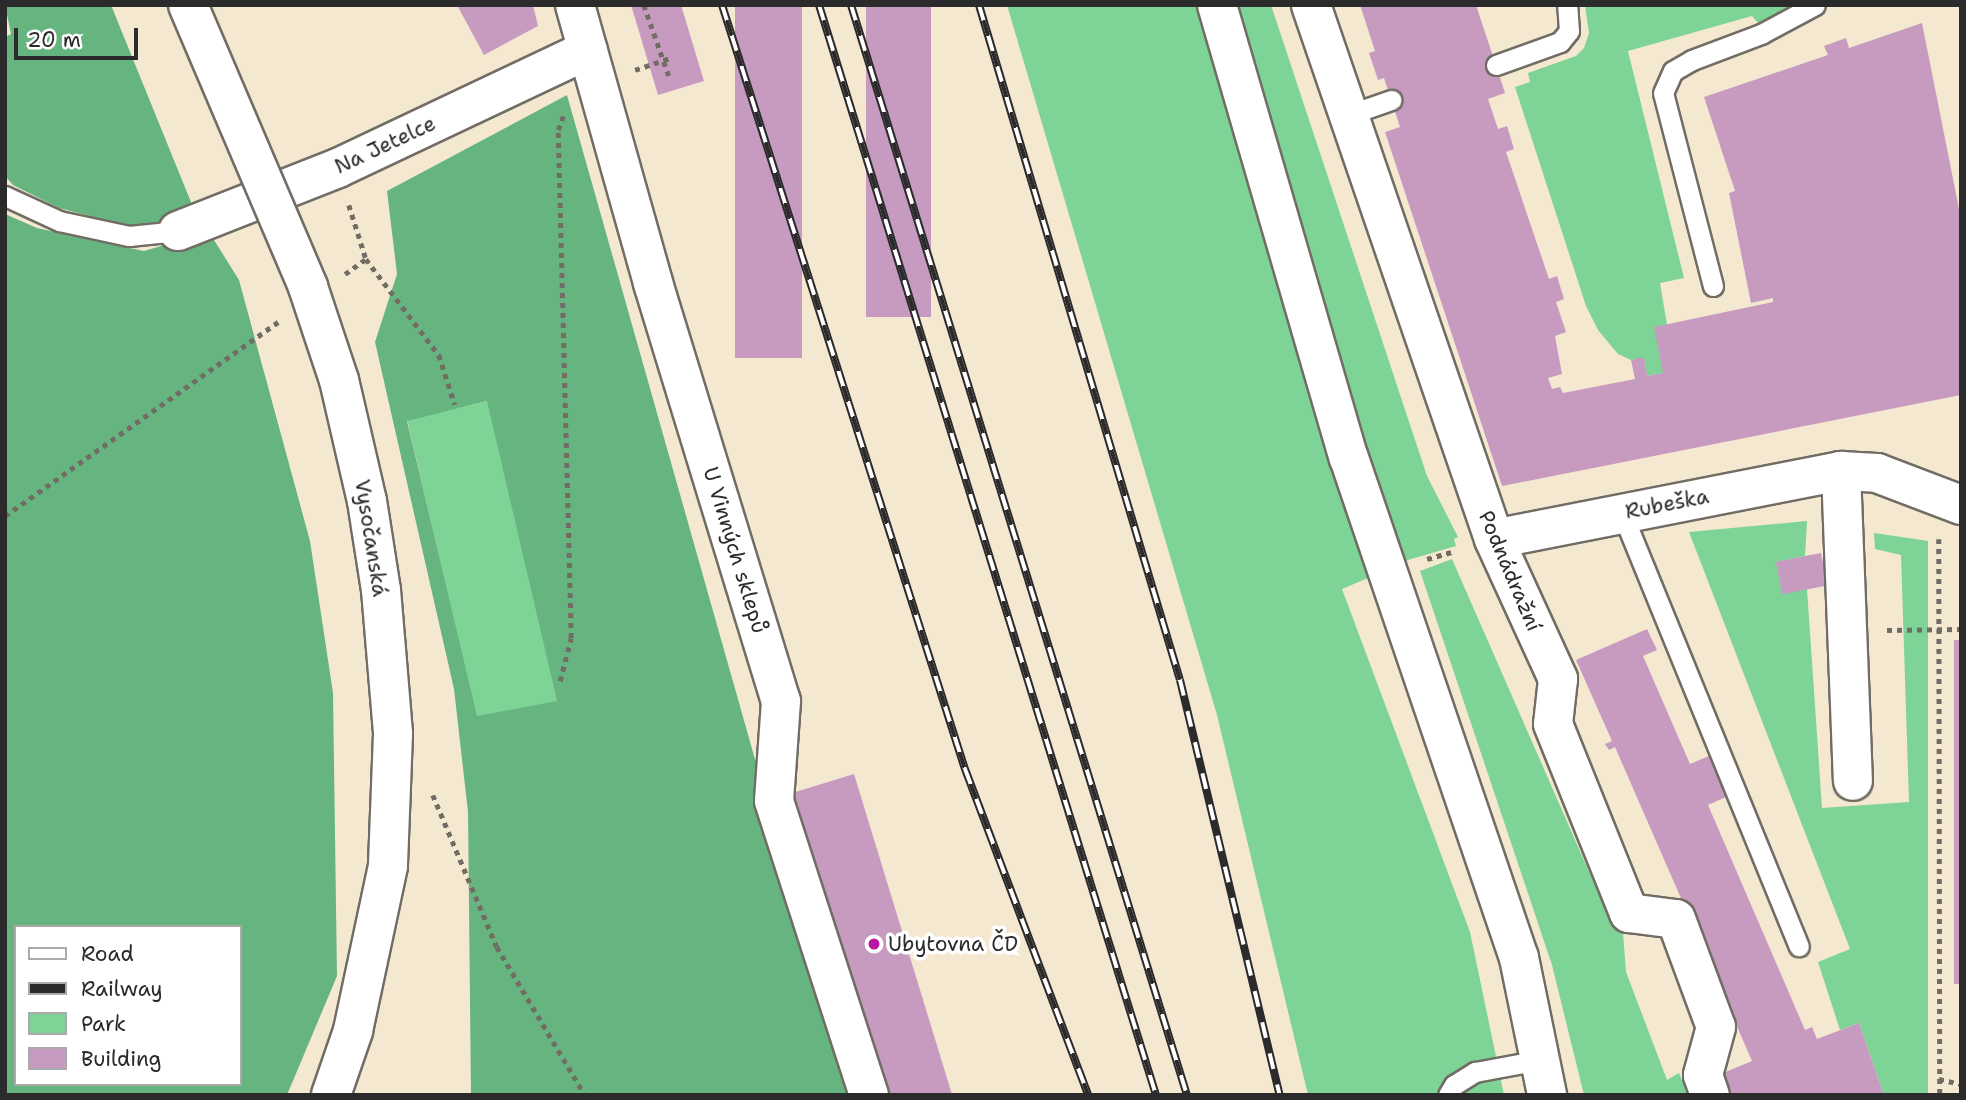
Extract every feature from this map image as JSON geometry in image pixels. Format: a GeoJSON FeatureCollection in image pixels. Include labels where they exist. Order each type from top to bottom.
{"type":"FeatureCollection","features":[{"type":"Feature","properties":{"kind":"street","name":"Vysočanská"},"geometry":{"type":"LineString","coordinates":[[188,5],[316,310],[355,447],[381,590],[393,734],[388,866],[353,1031],[331,1095]]}},
{"type":"Feature","properties":{"kind":"street","name":"U Vinných sklepů"},"geometry":{"type":"LineString","coordinates":[[575,5],[653,283],[781,701],[774,801],[869,1095]]}},
{"type":"Feature","properties":{"kind":"street"},"geometry":{"type":"LineString","coordinates":[[1217,5],[1386,572],[1519,958],[1543,1077]]}},
{"type":"Feature","properties":{"kind":"street","name":"Podnádražní"},"geometry":{"type":"LineString","coordinates":[[1311,5],[1494,539],[1558,679],[1553,724],[1629,913],[1676,919],[1716,1027],[1703,1075],[1710,1095]]}},
{"type":"Feature","properties":{"kind":"street","name":"Na Jetelce"},"geometry":{"type":"LineString","coordinates":[[178,230],[338,168],[588,50]]}},
{"type":"Feature","properties":{"kind":"street"},"geometry":{"type":"LineString","coordinates":[[1841,471],[1853,781]]}},
{"type":"Feature","properties":{"kind":"street","name":"Rubeška"},"geometry":{"type":"LineString","coordinates":[[1494,539],[1841,471],[1877,473],[1950,501]]}},
{"type":"Feature","properties":{"kind":"lane"},"geometry":{"type":"LineString","coordinates":[[1496,65],[1560,42],[1569,31],[1567,5]]}},
{"type":"Feature","properties":{"kind":"lane"},"geometry":{"type":"LineString","coordinates":[[1713,286],[1663,93],[1673,71],[1692,60],[1761,34],[1815,5]]}},
{"type":"Feature","properties":{"kind":"lane"},"geometry":{"type":"LineString","coordinates":[[1348,115],[1391,100]]}},
{"type":"Feature","properties":{"kind":"lane"},"geometry":{"type":"LineString","coordinates":[[5,196],[59,221],[129,236],[178,230]]}},
{"type":"Feature","properties":{"kind":"lane"},"geometry":{"type":"LineString","coordinates":[[1622,513],[1798,946]]}},
{"type":"Feature","properties":{"kind":"lane"},"geometry":{"type":"LineString","coordinates":[[1448,1095],[1454,1085],[1475,1072],[1543,1077]]}},
{"type":"Feature","properties":{"kind":"path"},"geometry":{"type":"LineString","coordinates":[[644,5],[670,79]]}},
{"type":"Feature","properties":{"kind":"path"},"geometry":{"type":"LineString","coordinates":[[629,72],[673,57]]}},
{"type":"Feature","properties":{"kind":"path"},"geometry":{"type":"LineString","coordinates":[[560,681],[571,638],[558,130],[566,107]]}},
{"type":"Feature","properties":{"kind":"path"},"geometry":{"type":"LineString","coordinates":[[338,168],[366,259],[439,355],[455,405]]}},
{"type":"Feature","properties":{"kind":"path"},"geometry":{"type":"LineString","coordinates":[[5,516],[277,322]]}},
{"type":"Feature","properties":{"kind":"path"},"geometry":{"type":"LineString","coordinates":[[1940,1095],[1939,628],[1950,501]]}},
{"type":"Feature","properties":{"kind":"path"},"geometry":{"type":"LineString","coordinates":[[1386,572],[1494,539]]}},
{"type":"Feature","properties":{"kind":"path"},"geometry":{"type":"LineString","coordinates":[[1904,629],[1961,629]]}},
{"type":"Feature","properties":{"kind":"path"},"geometry":{"type":"LineString","coordinates":[[1939,1079],[1961,1084]]}},
{"type":"Feature","properties":{"kind":"green space"},"geometry":{"type":"Polygon","coordinates":[[[5,5],[111,5],[195,212],[139,229],[59,208],[13,185],[5,176],[5,37],[11,34],[5,5]]]}},
{"type":"Feature","properties":{"kind":"green space"},"geometry":{"type":"Polygon","coordinates":[[[1007,5],[1201,5],[1368,578],[1342,589],[1470,932],[1504,1095],[1308,1095],[1217,715],[1007,5]]]}},
{"type":"Feature","properties":{"kind":"green space"},"geometry":{"type":"Polygon","coordinates":[[[1233,5],[1271,5],[1427,476],[1458,537],[1454,539],[1456,546],[1401,562],[1233,5]]]}},
{"type":"Feature","properties":{"kind":"green space"},"geometry":{"type":"Polygon","coordinates":[[[1585,5],[1786,5],[1786,10],[1758,23],[1752,16],[1628,51],[1684,278],[1660,283],[1667,325],[1663,373],[1647,376],[1644,358],[1631,360],[1618,354],[1598,330],[1586,306],[1515,87],[1530,82],[1528,73],[1576,56],[1584,48],[1589,33],[1585,5]]]}},
{"type":"Feature","properties":{"kind":"green space"},"geometry":{"type":"Polygon","coordinates":[[[567,95],[850,1095],[471,1095],[468,812],[454,689],[375,342],[397,274],[387,191],[567,95]],[[487,401],[407,421],[477,716],[557,701],[487,401]]]}},
{"type":"Feature","properties":{"kind":"green space"},"geometry":{"type":"Polygon","coordinates":[[[5,214],[37,228],[144,251],[209,232],[239,280],[310,541],[333,693],[337,976],[287,1095],[5,1095],[5,214]]]}},
{"type":"Feature","properties":{"kind":"green space"},"geometry":{"type":"Polygon","coordinates":[[[488,401],[557,701],[476,720],[407,420],[488,401]]]}},
{"type":"Feature","properties":{"kind":"green space"},"geometry":{"type":"Polygon","coordinates":[[[1807,521],[1805,556],[1776,562],[1783,593],[1807,589],[1822,808],[1909,802],[1901,555],[1875,549],[1874,533],[1928,541],[1928,1095],[1884,1095],[1859,1023],[1840,1030],[1818,962],[1850,949],[1689,532],[1807,521]]]}},
{"type":"Feature","properties":{"kind":"green space"},"geometry":{"type":"Polygon","coordinates":[[[1452,559],[1600,897],[1623,932],[1626,972],[1667,1080],[1679,1073],[1688,1095],[1584,1095],[1552,965],[1420,571],[1452,559]]]}},
{"type":"Feature","properties":{"kind":"building"},"geometry":{"type":"Polygon","coordinates":[[[457,5],[533,5],[538,26],[484,55],[457,5]]]}},
{"type":"Feature","properties":{"kind":"building"},"geometry":{"type":"Polygon","coordinates":[[[631,5],[681,5],[704,81],[658,95],[631,5]]]}},
{"type":"Feature","properties":{"kind":"building"},"geometry":{"type":"Polygon","coordinates":[[[735,5],[802,5],[802,358],[735,358],[735,5]]]}},
{"type":"Feature","properties":{"kind":"building"},"geometry":{"type":"Polygon","coordinates":[[[866,5],[931,5],[931,317],[866,317],[866,5]]]}},
{"type":"Feature","properties":{"kind":"building"},"geometry":{"type":"Polygon","coordinates":[[[1360,5],[1476,5],[1505,93],[1488,99],[1498,129],[1507,126],[1514,149],[1506,152],[1549,279],[1557,276],[1564,299],[1556,302],[1566,332],[1555,336],[1562,374],[1548,378],[1552,389],[1560,387],[1563,393],[1635,379],[1631,360],[1644,357],[1647,376],[1663,373],[1654,327],[1773,302],[1773,298],[1751,303],[1729,193],[1735,191],[1704,97],[1828,55],[1824,46],[1846,38],[1849,48],[1922,23],[1961,219],[1961,395],[1502,486],[1385,132],[1400,127],[1384,78],[1378,80],[1369,53],[1375,51],[1360,5]]]}},
{"type":"Feature","properties":{"kind":"building"},"geometry":{"type":"Polygon","coordinates":[[[1821,553],[1827,585],[1782,594],[1776,562],[1821,553]]]}},
{"type":"Feature","properties":{"kind":"building"},"geometry":{"type":"Polygon","coordinates":[[[1647,629],[1657,650],[1643,656],[1690,764],[1709,756],[1726,797],[1708,805],[1805,1030],[1812,1027],[1817,1039],[1859,1023],[1884,1095],[1731,1095],[1723,1073],[1752,1061],[1615,747],[1609,750],[1605,744],[1612,741],[1576,660],[1647,629]]]}},
{"type":"Feature","properties":{"kind":"building"},"geometry":{"type":"Polygon","coordinates":[[[1954,640],[1961,640],[1961,984],[1954,984],[1954,640]]]}},
{"type":"Feature","properties":{"kind":"building","name":"Ubytovna ČD"},"geometry":{"type":"Polygon","coordinates":[[[854,774],[952,1095],[886,1095],[794,792],[854,774]]]}},
{"type":"Feature","properties":{"kind":"railway"},"geometry":{"type":"LineString","coordinates":[[722,5],[965,769],[1088,1095]]}},
{"type":"Feature","properties":{"kind":"railway"},"geometry":{"type":"LineString","coordinates":[[819,5],[1156,1095]]}},
{"type":"Feature","properties":{"kind":"railway"},"geometry":{"type":"LineString","coordinates":[[851,5],[1187,1095]]}},
{"type":"Feature","properties":{"kind":"railway"},"geometry":{"type":"LineString","coordinates":[[979,5],[1180,680],[1280,1095]]}},
{"type":"Feature","properties":{"kind":"place","name":"Ubytovna ČD"},"geometry":{"type":"Point","coordinates":[874,944]}}]}
